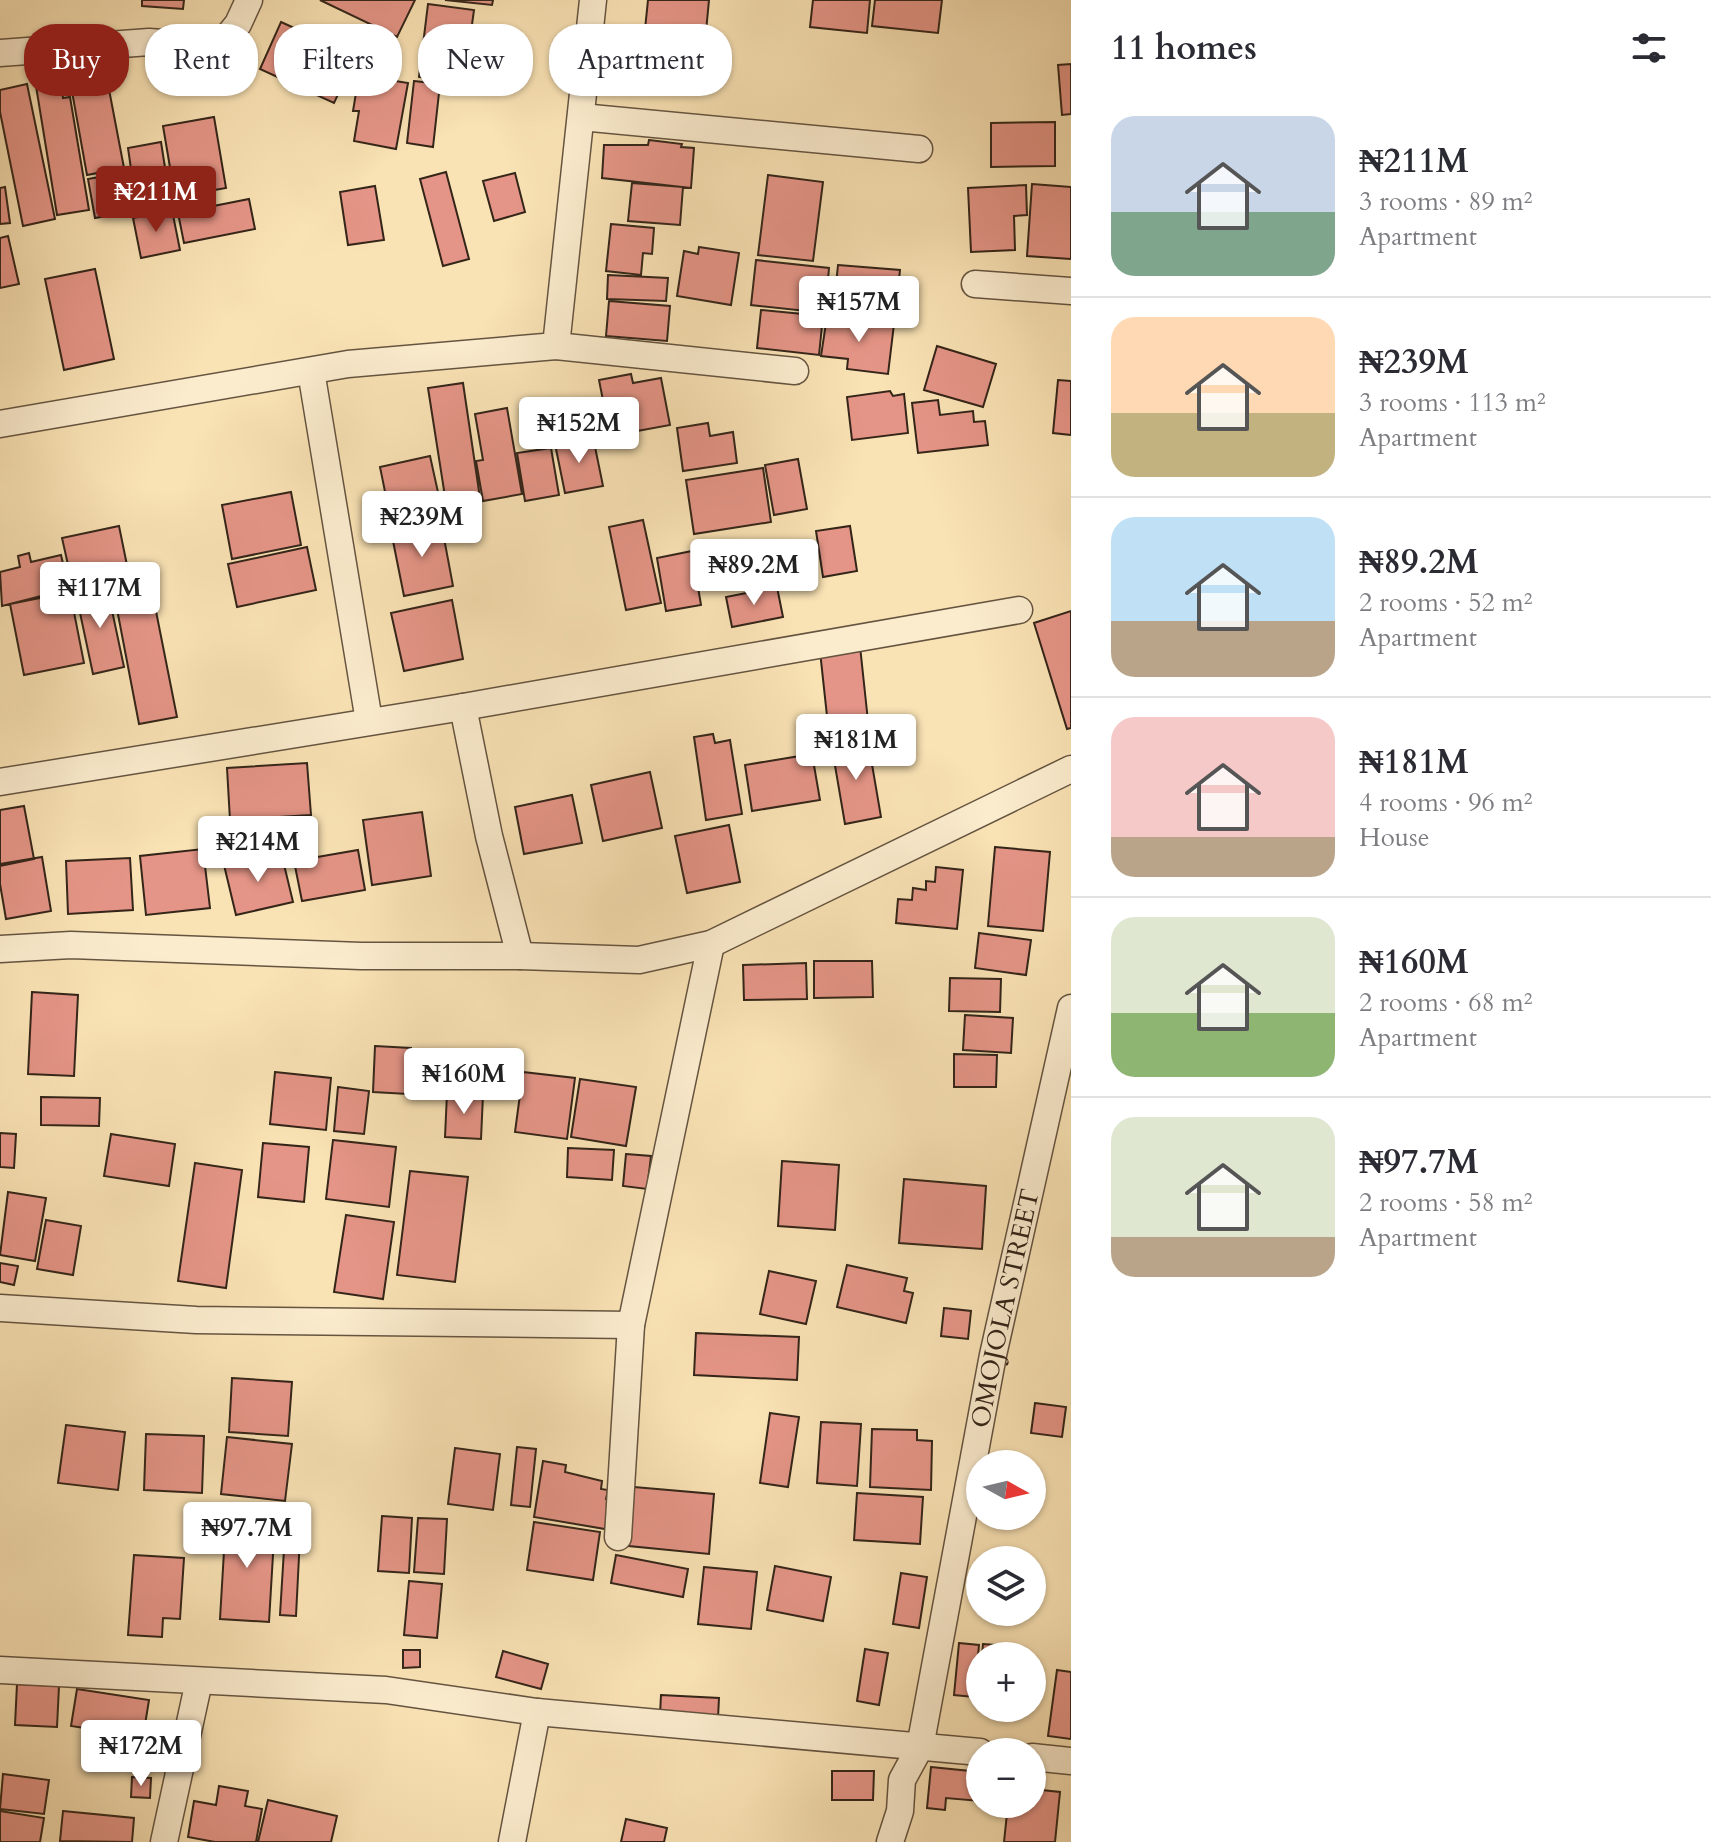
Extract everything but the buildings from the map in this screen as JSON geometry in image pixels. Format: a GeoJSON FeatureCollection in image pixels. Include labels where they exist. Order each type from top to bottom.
{"type":"FeatureCollection","features":[{"type":"Feature","properties":{"kind":"street"},"geometry":{"type":"LineString","coordinates":[[0,53],[149,42],[205,46],[225,40],[238,24],[249,0]]}},
{"type":"Feature","properties":{"kind":"street"},"geometry":{"type":"LineString","coordinates":[[556,346],[593,0]]}},
{"type":"Feature","properties":{"kind":"street"},"geometry":{"type":"LineString","coordinates":[[581,117],[919,149]]}},
{"type":"Feature","properties":{"kind":"street"},"geometry":{"type":"LineString","coordinates":[[975,284],[1071,291]]}},
{"type":"Feature","properties":{"kind":"street"},"geometry":{"type":"LineString","coordinates":[[0,424],[348,364],[556,346],[795,371]]}},
{"type":"Feature","properties":{"kind":"street"},"geometry":{"type":"LineString","coordinates":[[311,371],[369,721]]}},
{"type":"Feature","properties":{"kind":"street"},"geometry":{"type":"LineString","coordinates":[[0,782],[463,707],[1019,610]]}},
{"type":"Feature","properties":{"kind":"street"},"geometry":{"type":"LineString","coordinates":[[463,707],[489,836],[520,956]]}},
{"type":"Feature","properties":{"kind":"street"},"geometry":{"type":"LineString","coordinates":[[0,949],[71,945],[361,956],[639,960],[711,944],[1071,769]]}},
{"type":"Feature","properties":{"kind":"street"},"geometry":{"type":"LineString","coordinates":[[618,1537],[631,1325],[711,944]]}},
{"type":"Feature","properties":{"kind":"street","name":"OMOJOLA STREET"},"geometry":{"type":"LineString","coordinates":[[890,1842],[900,1811],[902,1780],[920,1747],[993,1355],[1071,1008]]}},
{"type":"Feature","properties":{"kind":"street"},"geometry":{"type":"LineString","coordinates":[[0,1308],[196,1320],[631,1325]]}},
{"type":"Feature","properties":{"kind":"street"},"geometry":{"type":"LineString","coordinates":[[0,1670],[386,1690],[537,1712],[966,1751]]}},
{"type":"Feature","properties":{"kind":"street"},"geometry":{"type":"LineString","coordinates":[[164,1842],[199,1681]]}},
{"type":"Feature","properties":{"kind":"street"},"geometry":{"type":"LineString","coordinates":[[512,1842],[537,1712]]}},
{"type":"Feature","properties":{"kind":"street"},"geometry":{"type":"LineString","coordinates":[[1046,1758],[1071,1761]]}}]}
